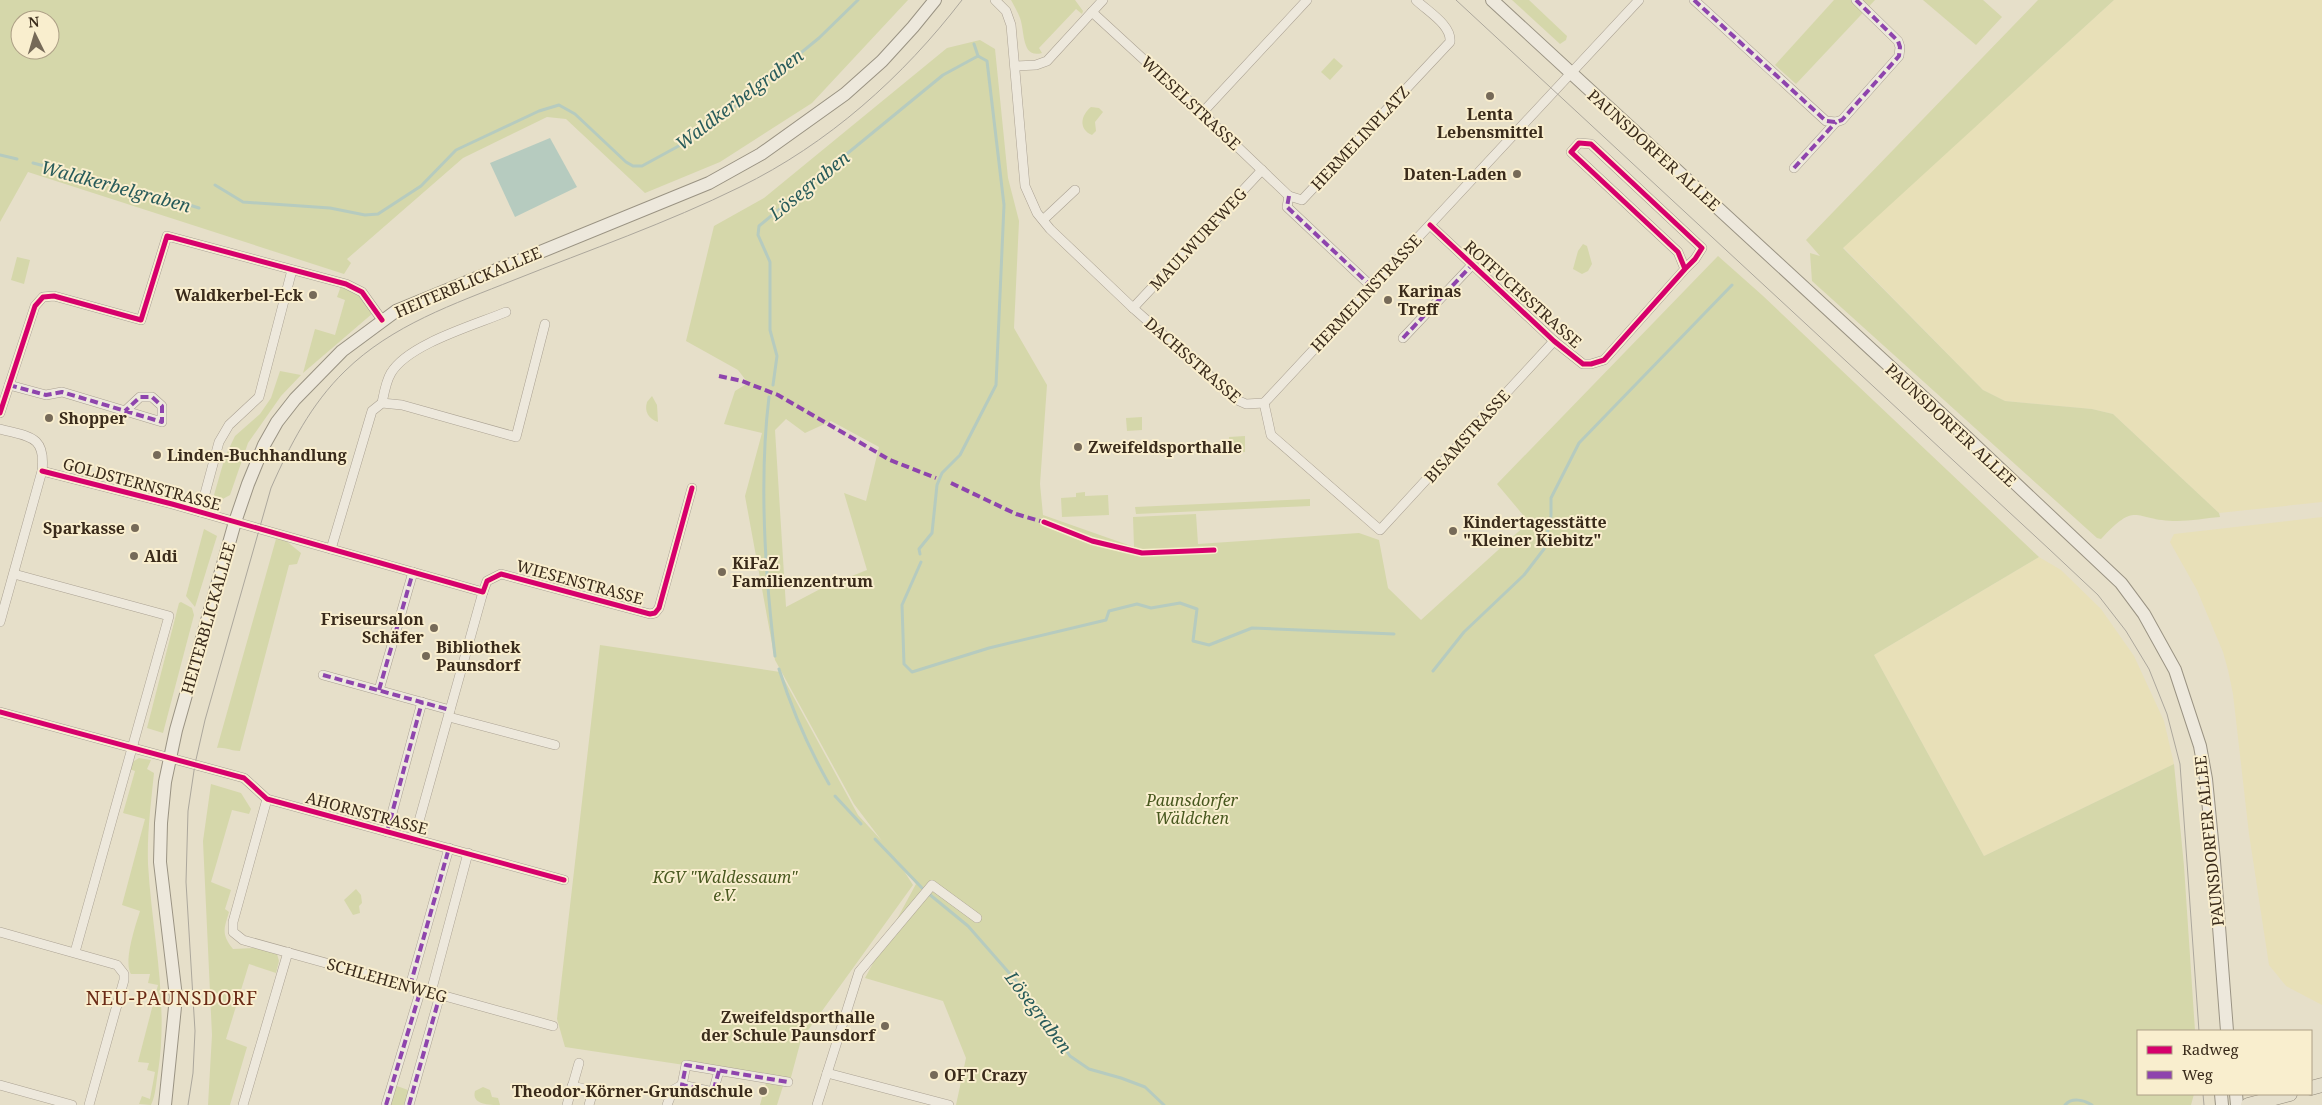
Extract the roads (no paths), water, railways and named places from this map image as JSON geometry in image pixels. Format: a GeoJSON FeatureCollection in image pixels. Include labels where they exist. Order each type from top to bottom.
{"type":"FeatureCollection","features":[{"type":"Feature","properties":{"kind":"main road","name":"HEITERBLICKALLEE"},"geometry":{"type":"LineString","coordinates":[[165,1105],[176,997],[160,862],[161,823],[170,758],[176,730],[235,522],[264,445],[277,422],[295,398],[328,365],[382,320],[414,304],[709,183],[761,154],[846,94],[913,28],[935,0]]}},
{"type":"Feature","properties":{"kind":"main road","name":"PAUNSDORFER ALLEE"},"geometry":{"type":"LineString","coordinates":[[1492,0],[1961,432],[2114,577],[2144,614],[2176,670],[2200,746],[2206,779],[2214,861],[2227,1030]]}},
{"type":"Feature","properties":{"kind":"main road","name":"PAUNSDORFER ALLEE"},"geometry":{"type":"LineString","coordinates":[[2218,1030],[2217,976],[2220,956]]}},
{"type":"Feature","properties":{"kind":"main road"},"geometry":{"type":"LineString","coordinates":[[2248,1105],[2286,1095]]}},
{"type":"Feature","properties":{"kind":"street","name":"DACHSSTRASSE"},"geometry":{"type":"LineString","coordinates":[[995,0],[1004,8],[1011,25],[1025,186],[1037,213],[1133,308],[1237,400],[1246,404],[1264,403],[1271,435],[1380,530]]}},
{"type":"Feature","properties":{"kind":"street"},"geometry":{"type":"LineString","coordinates":[[1015,66],[1036,65],[1047,61],[1103,0]]}},
{"type":"Feature","properties":{"kind":"street"},"geometry":{"type":"LineString","coordinates":[[1202,113],[1307,0]]}},
{"type":"Feature","properties":{"kind":"street","name":"HERMELINPLATZ"},"geometry":{"type":"LineString","coordinates":[[1372,287],[1287,207],[1289,196],[1302,200],[1450,42],[1447,29],[1416,0]]}},
{"type":"Feature","properties":{"kind":"street","name":"HERMELINSTRASSE"},"geometry":{"type":"LineString","coordinates":[[1264,403],[1639,0]]}},
{"type":"Feature","properties":{"kind":"street"},"geometry":{"type":"LineString","coordinates":[[1694,0],[1826,121],[1836,122],[1842,120],[1899,56],[1900,47],[1898,41],[1856,0]]}},
{"type":"Feature","properties":{"kind":"street","name":"WIESELSTRASSE"},"geometry":{"type":"LineString","coordinates":[[1092,12],[1289,196]]}},
{"type":"Feature","properties":{"kind":"street"},"geometry":{"type":"LineString","coordinates":[[1794,168],[1836,122]]}},
{"type":"Feature","properties":{"kind":"street","name":"ROTFUCHSSTRASSE"},"geometry":{"type":"LineString","coordinates":[[1430,226],[1554,340],[1583,364],[1604,360],[1695,259],[1702,248],[1590,144],[1579,143],[1572,152],[1678,252],[1685,269]]}},
{"type":"Feature","properties":{"kind":"street","name":"MAULWURFWEG"},"geometry":{"type":"LineString","coordinates":[[1133,308],[1262,170]]}},
{"type":"Feature","properties":{"kind":"street"},"geometry":{"type":"LineString","coordinates":[[1043,220],[1075,190]]}},
{"type":"Feature","properties":{"kind":"street"},"geometry":{"type":"LineString","coordinates":[[0,413],[35,306],[43,297],[54,296],[141,320],[166,236],[346,284],[362,292],[382,320]]}},
{"type":"Feature","properties":{"kind":"street","name":"ROTFUCHSSTRASSE"},"geometry":{"type":"LineString","coordinates":[[1403,338],[1472,264]]}},
{"type":"Feature","properties":{"kind":"street"},"geometry":{"type":"LineString","coordinates":[[200,512],[219,442],[229,424],[259,397],[292,270]]}},
{"type":"Feature","properties":{"kind":"street"},"geometry":{"type":"LineString","coordinates":[[332,549],[372,411],[382,403],[390,373],[407,357],[443,337],[506,312]]}},
{"type":"Feature","properties":{"kind":"street"},"geometry":{"type":"LineString","coordinates":[[382,403],[402,405],[516,436],[545,324]]}},
{"type":"Feature","properties":{"kind":"street","name":"BISAMSTRASSE"},"geometry":{"type":"LineString","coordinates":[[1380,530],[1554,340]]}},
{"type":"Feature","properties":{"kind":"street"},"geometry":{"type":"LineString","coordinates":[[9,385],[46,395],[62,392],[125,411]]}},
{"type":"Feature","properties":{"kind":"street","name":"GOLDSTERNSTRASSE"},"geometry":{"type":"LineString","coordinates":[[0,429],[30,437],[39,444],[43,451],[42,471],[0,622]]}},
{"type":"Feature","properties":{"kind":"street","name":"GOLDSTERNSTRASSE"},"geometry":{"type":"LineString","coordinates":[[42,471],[235,522]]}},
{"type":"Feature","properties":{"kind":"street","name":"WIESENSTRASSE"},"geometry":{"type":"LineString","coordinates":[[483,592],[488,581],[502,574],[642,612],[655,613],[659,608],[692,488]]}},
{"type":"Feature","properties":{"kind":"street"},"geometry":{"type":"LineString","coordinates":[[235,522],[483,592],[414,839]]}},
{"type":"Feature","properties":{"kind":"street"},"geometry":{"type":"LineString","coordinates":[[379,690],[413,572]]}},
{"type":"Feature","properties":{"kind":"street"},"geometry":{"type":"LineString","coordinates":[[14,574],[169,616],[75,952]]}},
{"type":"Feature","properties":{"kind":"street"},"geometry":{"type":"LineString","coordinates":[[323,675],[422,702],[450,714],[555,745]]}},
{"type":"Feature","properties":{"kind":"street"},"geometry":{"type":"LineString","coordinates":[[387,832],[422,702]]}},
{"type":"Feature","properties":{"kind":"street","name":"AHORNSTRASSE"},"geometry":{"type":"LineString","coordinates":[[0,712],[131,749],[244,778],[267,799],[564,880]]}},
{"type":"Feature","properties":{"kind":"street","name":"SCHLEHENWEG"},"geometry":{"type":"LineString","coordinates":[[267,799],[233,922],[233,932],[242,940],[553,1026]]}},
{"type":"Feature","properties":{"kind":"street"},"geometry":{"type":"LineString","coordinates":[[410,986],[449,848]]}},
{"type":"Feature","properties":{"kind":"street"},"geometry":{"type":"LineString","coordinates":[[430,992],[468,853]]}},
{"type":"Feature","properties":{"kind":"street"},"geometry":{"type":"LineString","coordinates":[[818,1105],[859,972],[932,884],[977,918]]}},
{"type":"Feature","properties":{"kind":"street"},"geometry":{"type":"LineString","coordinates":[[0,932],[117,964],[124,974],[124,980],[90,1105]]}},
{"type":"Feature","properties":{"kind":"street"},"geometry":{"type":"LineString","coordinates":[[243,1105],[288,952]]}},
{"type":"Feature","properties":{"kind":"street"},"geometry":{"type":"LineString","coordinates":[[386,1105],[421,989]]}},
{"type":"Feature","properties":{"kind":"street"},"geometry":{"type":"LineString","coordinates":[[409,1105],[440,995]]}},
{"type":"Feature","properties":{"kind":"street"},"geometry":{"type":"LineString","coordinates":[[567,1105],[579,1063]]}},
{"type":"Feature","properties":{"kind":"street"},"geometry":{"type":"LineString","coordinates":[[682,1085],[686,1065],[788,1082]]}},
{"type":"Feature","properties":{"kind":"street"},"geometry":{"type":"LineString","coordinates":[[667,1105],[673,1090],[682,1085],[713,1092],[719,1071]]}},
{"type":"Feature","properties":{"kind":"street"},"geometry":{"type":"LineString","coordinates":[[827,1073],[949,1105]]}},
{"type":"Feature","properties":{"kind":"street"},"geometry":{"type":"LineString","coordinates":[[0,1085],[72,1105]]}},
{"type":"Feature","properties":{"kind":"street"},"geometry":{"type":"LineString","coordinates":[[572,1086],[593,1091],[589,1105]]}},
{"type":"Feature","properties":{"kind":"waterway","name":"Waldkerbelgraben"},"geometry":{"type":"LineString","coordinates":[[215,185],[243,202],[330,208],[365,215],[378,214],[421,186],[456,150],[539,111],[559,105],[575,114],[626,162],[633,166],[642,166],[686,142],[737,105],[819,38],[858,0]]}},
{"type":"Feature","properties":{"kind":"waterway","name":"Lösegraben"},"geometry":{"type":"LineString","coordinates":[[773,385],[777,356],[770,330],[770,262],[758,235],[759,226],[943,75],[978,56],[974,44]]}},
{"type":"Feature","properties":{"kind":"waterway"},"geometry":{"type":"LineString","coordinates":[[920,554],[919,549],[932,533],[937,485],[942,473],[960,455],[996,385],[1004,205],[987,61],[978,56]]}},
{"type":"Feature","properties":{"kind":"waterway","name":"Waldkerbelgraben"},"geometry":{"type":"LineString","coordinates":[[0,155],[17,159]]}},
{"type":"Feature","properties":{"kind":"waterway","name":"Waldkerbelgraben"},"geometry":{"type":"LineString","coordinates":[[33,163],[199,208]]}},
{"type":"Feature","properties":{"kind":"waterway"},"geometry":{"type":"LineString","coordinates":[[1433,671],[1464,632],[1524,575],[1544,549],[1551,516],[1551,498],[1579,443],[1732,285]]}},
{"type":"Feature","properties":{"kind":"waterway","name":"Lösegraben"},"geometry":{"type":"LineString","coordinates":[[769,397],[764,461],[764,526],[768,592],[775,656]]}},
{"type":"Feature","properties":{"kind":"waterway"},"geometry":{"type":"LineString","coordinates":[[921,562],[902,605],[904,664],[912,672],[989,648],[1106,620],[1109,611],[1137,604],[1151,608],[1180,603],[1197,609],[1193,641],[1209,645],[1252,628],[1394,634]]}},
{"type":"Feature","properties":{"kind":"waterway","name":"Lösegraben"},"geometry":{"type":"LineString","coordinates":[[779,669],[801,728],[829,784]]}},
{"type":"Feature","properties":{"kind":"waterway","name":"Lösegraben"},"geometry":{"type":"LineString","coordinates":[[835,796],[861,824]]}},
{"type":"Feature","properties":{"kind":"waterway","name":"Lösegraben"},"geometry":{"type":"LineString","coordinates":[[875,839],[922,888]]}},
{"type":"Feature","properties":{"kind":"waterway","name":"Lösegraben"},"geometry":{"type":"LineString","coordinates":[[929,894],[968,926],[1025,991],[1070,1056],[1089,1069],[1145,1087],[1164,1105]]}},
{"type":"Feature","properties":{"kind":"waterway","name":"Lösegraben"},"geometry":{"type":"LineString","coordinates":[[2065,1105],[2068,1102],[2078,1100],[2092,1105]]}},
{"type":"Feature","properties":{"kind":"tram line"},"geometry":{"type":"LineString","coordinates":[[188,1105],[193,1073],[195,1031],[186,882],[188,811],[195,764],[205,720],[271,488],[286,456],[312,411],[345,371],[363,355],[403,328],[447,307],[712,200],[772,170],[804,150],[862,106],[889,82],[915,56],[962,0]]}},
{"type":"Feature","properties":{"kind":"tram line"},"geometry":{"type":"LineString","coordinates":[[1456,0],[2098,595],[2126,631],[2149,669],[2167,714],[2180,764],[2199,1030]]}},
{"type":"Feature","properties":{"kind":"tram line"},"geometry":{"type":"LineString","coordinates":[[2203,1095],[2204,1105]]}},
{"type":"Feature","properties":{"kind":"place","name":"Lenta Lebensmittel"},"geometry":{"type":"Point","coordinates":[1490,96]}},
{"type":"Feature","properties":{"kind":"place","name":"Daten-Laden"},"geometry":{"type":"Point","coordinates":[1517,174]}},
{"type":"Feature","properties":{"kind":"place","name":"Waldkerbel-Eck"},"geometry":{"type":"Point","coordinates":[313,295]}},
{"type":"Feature","properties":{"kind":"place","name":"Karinas Treff"},"geometry":{"type":"Point","coordinates":[1388,300]}},
{"type":"Feature","properties":{"kind":"place","name":"Shopper"},"geometry":{"type":"Point","coordinates":[49,418]}},
{"type":"Feature","properties":{"kind":"place","name":"Zweifeldsporthalle"},"geometry":{"type":"Point","coordinates":[1078,447]}},
{"type":"Feature","properties":{"kind":"place","name":"Linden-Buchhandlung"},"geometry":{"type":"Point","coordinates":[157,455]}},
{"type":"Feature","properties":{"kind":"place","name":"Sparkasse"},"geometry":{"type":"Point","coordinates":[135,528]}},
{"type":"Feature","properties":{"kind":"place","name":"Kindertagesstätte \"Kleiner Kiebitz\""},"geometry":{"type":"Point","coordinates":[1453,531]}},
{"type":"Feature","properties":{"kind":"place","name":"Aldi"},"geometry":{"type":"Point","coordinates":[134,556]}},
{"type":"Feature","properties":{"kind":"place","name":"KiFaZ Familienzentrum"},"geometry":{"type":"Point","coordinates":[722,572]}},
{"type":"Feature","properties":{"kind":"place","name":"Friseursalon Schäfer"},"geometry":{"type":"Point","coordinates":[434,628]}},
{"type":"Feature","properties":{"kind":"place","name":"Bibliothek Paunsdorf"},"geometry":{"type":"Point","coordinates":[426,656]}},
{"type":"Feature","properties":{"kind":"place","name":"Zweifeldsporthalle der Schule Paunsdorf"},"geometry":{"type":"Point","coordinates":[885,1026]}},
{"type":"Feature","properties":{"kind":"place","name":"OFT Crazy"},"geometry":{"type":"Point","coordinates":[934,1075]}},
{"type":"Feature","properties":{"kind":"place","name":"Theodor-Körner-Grundschule"},"geometry":{"type":"Point","coordinates":[763,1091]}},
{"type":"Feature","properties":{"kind":"district","name":"NEU-PAUNSDORF"},"geometry":{"type":"Point","coordinates":[172,998]}},
{"type":"Feature","properties":{"kind":"park label","name":"Paunsdorfer Wäldchen"},"geometry":{"type":"Point","coordinates":[1192,809]}},
{"type":"Feature","properties":{"kind":"park label","name":"KGV \"Waldessaum\" e.V."},"geometry":{"type":"Point","coordinates":[725,886]}}]}
